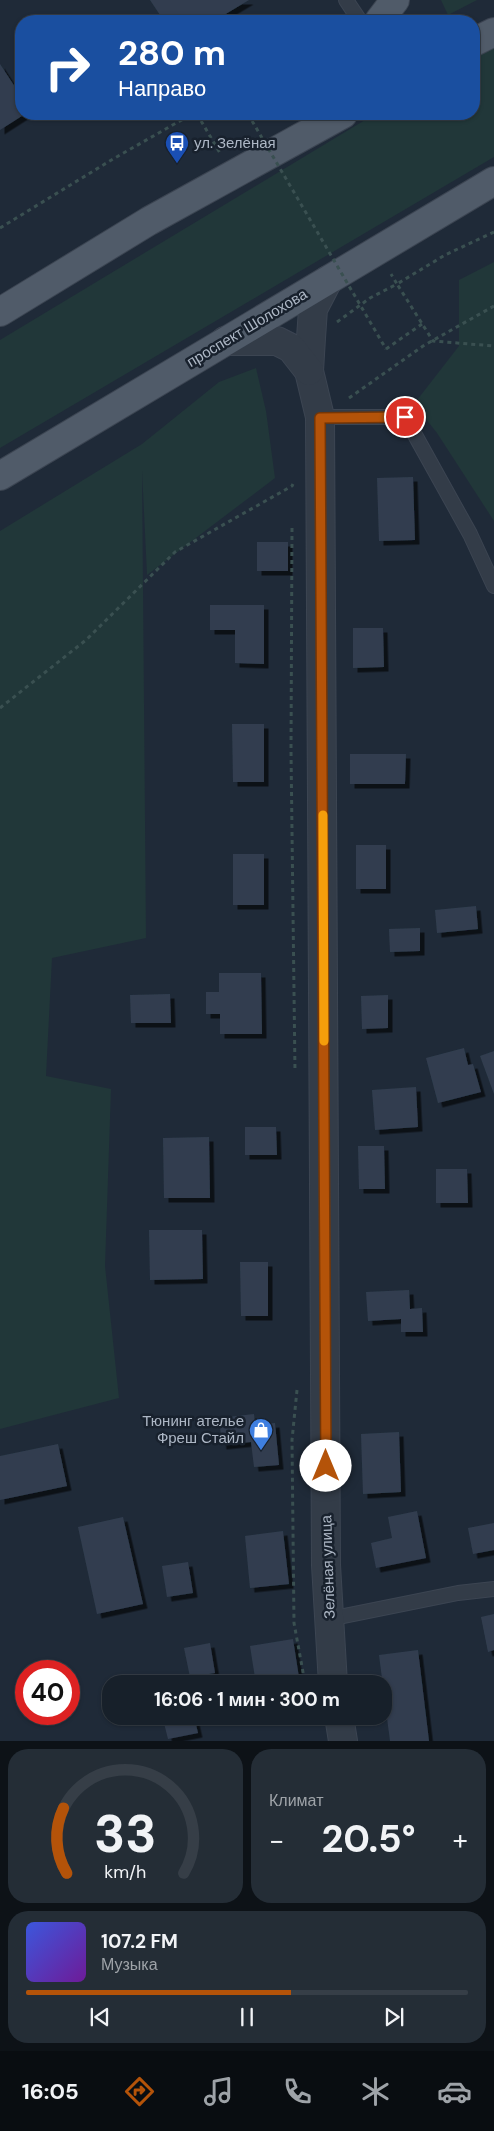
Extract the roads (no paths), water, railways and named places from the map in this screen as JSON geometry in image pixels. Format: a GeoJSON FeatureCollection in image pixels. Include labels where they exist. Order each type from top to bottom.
{"type":"FeatureCollection","features":[{"type":"Feature","properties":{"kind":"main road"},"geometry":{"type":"LineString","coordinates":[[383,15],[394,0]]}},
{"type":"Feature","properties":{"kind":"main road"},"geometry":{"type":"LineString","coordinates":[[480,39],[494,32]]}},
{"type":"Feature","properties":{"kind":"main road"},"geometry":{"type":"LineString","coordinates":[[0,312],[149,221],[232,175],[321,121]]}},
{"type":"Feature","properties":{"kind":"main road","name":"проспект Шолохова"},"geometry":{"type":"LineString","coordinates":[[0,476],[492,183]]}},
{"type":"Feature","properties":{"kind":"street","name":"Зелёная улица"},"geometry":{"type":"LineString","coordinates":[[328,280],[313,309],[310,371],[320,418],[326,1565],[332,1675]]}},
{"type":"Feature","properties":{"kind":"street","name":"Зелёная улица"},"geometry":{"type":"LineString","coordinates":[[224,341],[277,341],[290,348],[310,371]]}},
{"type":"Feature","properties":{"kind":"street"},"geometry":{"type":"LineString","coordinates":[[340,1725],[343,1741]]}},
{"type":"Feature","properties":{"kind":"lane"},"geometry":{"type":"LineString","coordinates":[[346,0],[356,15]]}},
{"type":"Feature","properties":{"kind":"lane"},"geometry":{"type":"LineString","coordinates":[[320,418],[405,417],[470,534],[494,586]]}},
{"type":"Feature","properties":{"kind":"lane"},"geometry":{"type":"LineString","coordinates":[[329,1618],[458,1593],[494,1589]]}},
{"type":"Feature","properties":{"kind":"place","name":"ул. Зелёная"},"geometry":{"type":"Point","coordinates":[177,164]}},
{"type":"Feature","properties":{"kind":"place","name":"Тюнинг ателье Фреш Стайл"},"geometry":{"type":"Point","coordinates":[261,1451]}}]}
